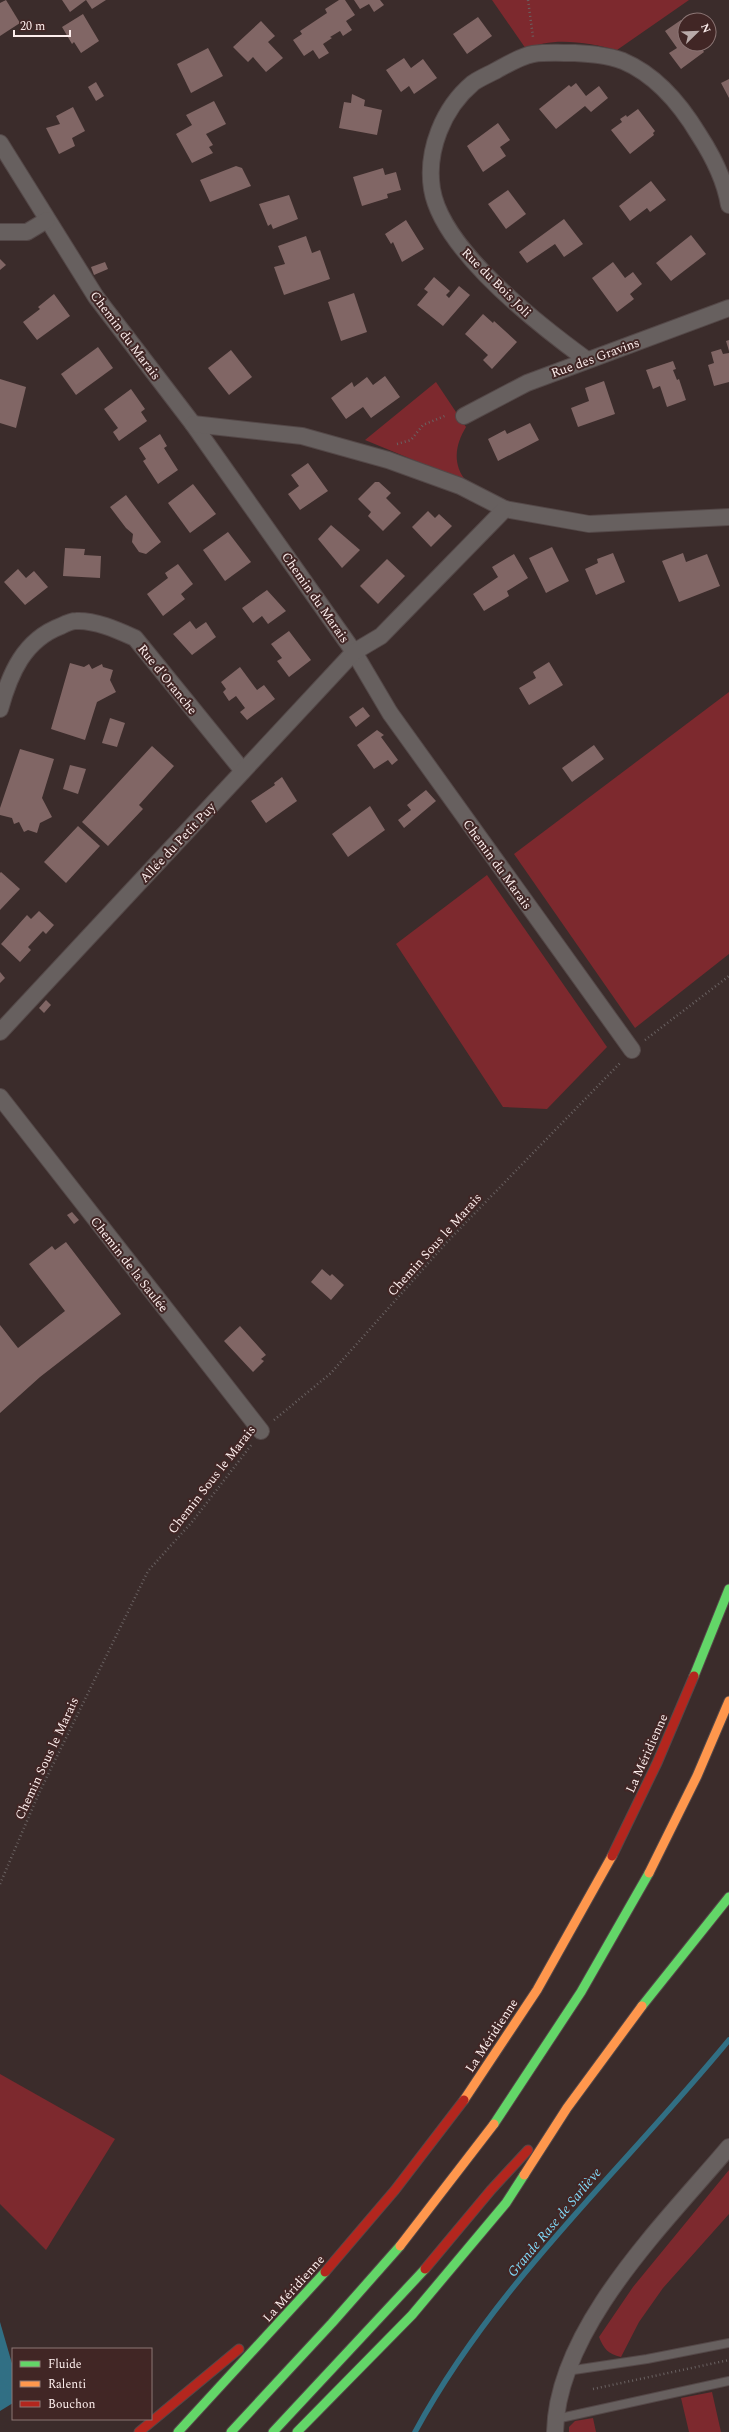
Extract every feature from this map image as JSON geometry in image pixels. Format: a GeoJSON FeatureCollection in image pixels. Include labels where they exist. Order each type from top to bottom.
{"type":"FeatureCollection","features":[{"type":"Feature","properties":{"kind":"highway","name":"La Méridienne"},"geometry":{"type":"LineString","coordinates":[[178,2432],[303,2296],[406,2177],[463,2102],[516,2024],[576,1923],[646,1786],[729,1590]]}},
{"type":"Feature","properties":{"kind":"highway"},"geometry":{"type":"LineString","coordinates":[[231,2432],[391,2257],[491,2129],[580,1997],[651,1869],[729,1701]]}},
{"type":"Feature","properties":{"kind":"highway"},"geometry":{"type":"LineString","coordinates":[[297,2432],[412,2315],[501,2209],[567,2108],[641,2007],[729,1897]]}},
{"type":"Feature","properties":{"kind":"highway"},"geometry":{"type":"LineString","coordinates":[[273,2432],[410,2288],[491,2190],[567,2108]]}},
{"type":"Feature","properties":{"kind":"highway"},"geometry":{"type":"LineString","coordinates":[[139,2432],[303,2296]]}},
{"type":"Feature","properties":{"kind":"street","name":"Rue du Bois Joli"},"geometry":{"type":"LineString","coordinates":[[587,360],[524,311],[462,249],[441,214],[432,190],[431,160],[439,130],[455,103],[474,83],[506,65],[532,54],[595,54],[622,61],[653,79],[686,112],[709,151],[729,205]]}},
{"type":"Feature","properties":{"kind":"street","name":"Chemin du Marais"},"geometry":{"type":"LineString","coordinates":[[0,144],[96,297],[193,424],[354,652],[390,713],[632,1050]]}},
{"type":"Feature","properties":{"kind":"street"},"geometry":{"type":"LineString","coordinates":[[0,232],[27,232],[47,220]]}},
{"type":"Feature","properties":{"kind":"street","name":"Rue des Gravins"},"geometry":{"type":"LineString","coordinates":[[464,416],[527,383],[729,308]]}},
{"type":"Feature","properties":{"kind":"street"},"geometry":{"type":"LineString","coordinates":[[193,424],[302,436],[380,458],[460,486],[505,509],[589,524],[729,517]]}},
{"type":"Feature","properties":{"kind":"street","name":"Allée du Petit Puy"},"geometry":{"type":"LineString","coordinates":[[0,1032],[354,652],[381,636],[505,509]]}},
{"type":"Feature","properties":{"kind":"street","name":"Rue d'Oranche"},"geometry":{"type":"LineString","coordinates":[[0,709],[8,682],[26,649],[47,631],[75,621],[112,627],[135,638],[243,771]]}},
{"type":"Feature","properties":{"kind":"street","name":"Chemin de la Saulée"},"geometry":{"type":"LineString","coordinates":[[1,1102],[262,1431]]}},
{"type":"Feature","properties":{"kind":"street"},"geometry":{"type":"LineString","coordinates":[[555,2426],[566,2371],[586,2328],[618,2280],[729,2147]]}},
{"type":"Feature","properties":{"kind":"lane"},"geometry":{"type":"LineString","coordinates":[[566,2371],[647,2359],[729,2343]]}},
{"type":"Feature","properties":{"kind":"lane"},"geometry":{"type":"LineString","coordinates":[[555,2426],[729,2380]]}},
{"type":"Feature","properties":{"kind":"path"},"geometry":{"type":"LineString","coordinates":[[528,0],[533,26],[532,54]]}},
{"type":"Feature","properties":{"kind":"path"},"geometry":{"type":"LineString","coordinates":[[380,458],[390,447],[411,440],[423,425],[458,410],[464,416]]}},
{"type":"Feature","properties":{"kind":"path","name":"Chemin Sous le Marais"},"geometry":{"type":"LineString","coordinates":[[0,1884],[39,1793],[148,1571],[192,1522],[262,1431],[331,1373],[447,1242],[632,1050],[729,976]]}},
{"type":"Feature","properties":{"kind":"path"},"geometry":{"type":"LineString","coordinates":[[593,2390],[729,2360]]}},
{"type":"Feature","properties":{"kind":"shaded area"},"geometry":{"type":"Polygon","coordinates":[[[492,0],[689,0],[617,50],[572,42],[548,43],[526,49],[492,0]]]}},
{"type":"Feature","properties":{"kind":"shaded area"},"geometry":{"type":"Polygon","coordinates":[[[436,382],[466,427],[459,441],[457,462],[462,475],[467,482],[365,440],[436,382]]]}},
{"type":"Feature","properties":{"kind":"shaded area"},"geometry":{"type":"Polygon","coordinates":[[[729,692],[729,954],[635,1028],[514,854],[729,692]]]}},
{"type":"Feature","properties":{"kind":"shaded area"},"geometry":{"type":"Polygon","coordinates":[[[487,875],[607,1047],[547,1109],[503,1107],[396,944],[487,875]]]}},
{"type":"Feature","properties":{"kind":"shaded area"},"geometry":{"type":"Polygon","coordinates":[[[0,2074],[115,2139],[46,2250],[0,2204],[0,2074]]]}},
{"type":"Feature","properties":{"kind":"shaded area"},"geometry":{"type":"Polygon","coordinates":[[[729,2170],[729,2214],[663,2288],[639,2322],[621,2357],[610,2353],[605,2348],[599,2337],[633,2287],[729,2170]]]}},
{"type":"Feature","properties":{"kind":"shaded area"},"geometry":{"type":"Polygon","coordinates":[[[712,2392],[721,2432],[689,2432],[681,2398],[712,2392]]]}},
{"type":"Feature","properties":{"kind":"shaded area"},"geometry":{"type":"Polygon","coordinates":[[[593,2418],[596,2432],[569,2432],[569,2427],[575,2421],[593,2418]]]}},
{"type":"Feature","properties":{"kind":"water"},"geometry":{"type":"Polygon","coordinates":[[[0,2322],[12,2364],[12,2404],[0,2411],[0,2322]]]}},
{"type":"Feature","properties":{"kind":"building"},"geometry":{"type":"Polygon","coordinates":[[[6,0],[20,23],[0,36],[0,3],[6,0]]]}},
{"type":"Feature","properties":{"kind":"building"},"geometry":{"type":"Polygon","coordinates":[[[62,0],[86,0],[70,12],[62,0]]]}},
{"type":"Feature","properties":{"kind":"building"},"geometry":{"type":"Polygon","coordinates":[[[86,0],[106,0],[92,9],[86,0]]]}},
{"type":"Feature","properties":{"kind":"building"},"geometry":{"type":"Polygon","coordinates":[[[339,0],[345,0],[355,15],[346,21],[352,30],[343,36],[340,31],[330,37],[332,38],[323,44],[329,53],[319,59],[313,50],[304,56],[293,40],[302,34],[300,31],[327,13],[325,9],[339,0]]]}},
{"type":"Feature","properties":{"kind":"building"},"geometry":{"type":"Polygon","coordinates":[[[354,0],[380,0],[384,5],[374,12],[369,4],[360,9],[354,0]]]}},
{"type":"Feature","properties":{"kind":"building"},"geometry":{"type":"Polygon","coordinates":[[[83,14],[99,41],[81,53],[74,42],[72,44],[62,27],[83,14]]]}},
{"type":"Feature","properties":{"kind":"building"},"geometry":{"type":"Polygon","coordinates":[[[478,17],[492,36],[467,54],[453,34],[478,17]]]}},
{"type":"Feature","properties":{"kind":"building"},"geometry":{"type":"Polygon","coordinates":[[[261,21],[275,36],[268,42],[283,58],[266,72],[253,57],[248,62],[233,47],[261,21]]]}},
{"type":"Feature","properties":{"kind":"building"},"geometry":{"type":"Polygon","coordinates":[[[677,23],[677,48],[665,31],[677,23]]]}},
{"type":"Feature","properties":{"kind":"building"},"geometry":{"type":"Polygon","coordinates":[[[208,48],[223,76],[191,93],[177,64],[208,48]]]}},
{"type":"Feature","properties":{"kind":"building"},"geometry":{"type":"Polygon","coordinates":[[[677,48],[677,52],[704,52],[681,69],[669,53],[677,48]]]}},
{"type":"Feature","properties":{"kind":"building"},"geometry":{"type":"Polygon","coordinates":[[[404,58],[411,68],[423,59],[437,78],[414,94],[409,86],[401,92],[386,70],[404,58]]]}},
{"type":"Feature","properties":{"kind":"building"},"geometry":{"type":"Polygon","coordinates":[[[729,79],[729,98],[721,83],[729,79]]]}},
{"type":"Feature","properties":{"kind":"building"},"geometry":{"type":"Polygon","coordinates":[[[96,82],[104,96],[96,101],[88,87],[96,82]]]}},
{"type":"Feature","properties":{"kind":"building"},"geometry":{"type":"Polygon","coordinates":[[[576,83],[586,96],[599,86],[608,98],[591,112],[585,106],[556,129],[539,109],[569,85],[571,87],[576,83]]]}},
{"type":"Feature","properties":{"kind":"building"},"geometry":{"type":"Polygon","coordinates":[[[352,94],[365,100],[364,106],[382,110],[377,135],[339,128],[344,102],[351,103],[352,94]]]}},
{"type":"Feature","properties":{"kind":"building"},"geometry":{"type":"Polygon","coordinates":[[[214,101],[226,124],[206,134],[213,145],[209,147],[213,153],[192,163],[176,134],[192,125],[186,115],[214,101]]]}},
{"type":"Feature","properties":{"kind":"building"},"geometry":{"type":"Polygon","coordinates":[[[73,107],[85,131],[72,138],[75,146],[59,154],[46,128],[60,124],[56,116],[73,107]]]}},
{"type":"Feature","properties":{"kind":"building"},"geometry":{"type":"Polygon","coordinates":[[[638,109],[655,131],[653,133],[654,135],[630,154],[611,130],[622,122],[620,119],[626,115],[627,117],[638,109]]]}},
{"type":"Feature","properties":{"kind":"building"},"geometry":{"type":"Polygon","coordinates":[[[498,123],[510,140],[500,147],[506,156],[483,172],[467,146],[498,123]]]}},
{"type":"Feature","properties":{"kind":"building"},"geometry":{"type":"Polygon","coordinates":[[[236,166],[242,168],[251,186],[210,202],[200,180],[236,166]]]}},
{"type":"Feature","properties":{"kind":"building"},"geometry":{"type":"Polygon","coordinates":[[[383,168],[385,175],[396,172],[401,190],[387,194],[388,198],[362,206],[353,177],[383,168]]]}},
{"type":"Feature","properties":{"kind":"building"},"geometry":{"type":"Polygon","coordinates":[[[651,181],[666,200],[650,212],[647,208],[630,221],[619,206],[651,181]]]}},
{"type":"Feature","properties":{"kind":"building"},"geometry":{"type":"Polygon","coordinates":[[[508,190],[526,214],[506,229],[488,204],[508,190]]]}},
{"type":"Feature","properties":{"kind":"building"},"geometry":{"type":"Polygon","coordinates":[[[289,195],[298,219],[273,229],[271,224],[268,226],[259,204],[289,195]]]}},
{"type":"Feature","properties":{"kind":"building"},"geometry":{"type":"Polygon","coordinates":[[[564,219],[583,244],[564,257],[555,244],[527,263],[519,252],[564,219]]]}},
{"type":"Feature","properties":{"kind":"building"},"geometry":{"type":"Polygon","coordinates":[[[406,220],[424,249],[402,262],[393,242],[391,244],[385,234],[406,220]]]}},
{"type":"Feature","properties":{"kind":"building"},"geometry":{"type":"Polygon","coordinates":[[[691,235],[706,254],[671,281],[656,263],[691,235]]]}},
{"type":"Feature","properties":{"kind":"building"},"geometry":{"type":"Polygon","coordinates":[[[306,236],[312,253],[320,250],[330,279],[284,295],[274,267],[285,264],[278,246],[306,236]]]}},
{"type":"Feature","properties":{"kind":"building"},"geometry":{"type":"Polygon","coordinates":[[[0,259],[6,265],[0,270],[0,259]]]}},
{"type":"Feature","properties":{"kind":"building"},"geometry":{"type":"Polygon","coordinates":[[[105,262],[108,269],[94,275],[91,267],[105,262]]]}},
{"type":"Feature","properties":{"kind":"building"},"geometry":{"type":"Polygon","coordinates":[[[613,262],[625,278],[633,272],[642,284],[630,294],[634,299],[617,312],[592,278],[613,262]]]}},
{"type":"Feature","properties":{"kind":"building"},"geometry":{"type":"Polygon","coordinates":[[[434,277],[450,291],[446,295],[449,298],[459,286],[470,295],[443,326],[417,305],[428,292],[424,289],[434,277]]]}},
{"type":"Feature","properties":{"kind":"building"},"geometry":{"type":"Polygon","coordinates":[[[354,293],[367,332],[341,341],[328,302],[354,293]]]}},
{"type":"Feature","properties":{"kind":"building"},"geometry":{"type":"Polygon","coordinates":[[[54,294],[70,316],[37,340],[23,322],[40,309],[38,307],[54,294]]]}},
{"type":"Feature","properties":{"kind":"building"},"geometry":{"type":"Polygon","coordinates":[[[483,314],[493,323],[494,321],[517,342],[492,369],[483,360],[488,355],[465,334],[483,314]]]}},
{"type":"Feature","properties":{"kind":"building"},"geometry":{"type":"Polygon","coordinates":[[[729,340],[729,351],[726,341],[729,340]]]}},
{"type":"Feature","properties":{"kind":"building"},"geometry":{"type":"Polygon","coordinates":[[[98,347],[113,368],[76,395],[61,374],[98,347]]]}},
{"type":"Feature","properties":{"kind":"building"},"geometry":{"type":"Polygon","coordinates":[[[721,349],[723,354],[729,353],[729,382],[714,386],[708,365],[714,363],[711,352],[721,349]]]}},
{"type":"Feature","properties":{"kind":"building"},"geometry":{"type":"Polygon","coordinates":[[[231,350],[252,377],[229,395],[208,368],[231,350]]]}},
{"type":"Feature","properties":{"kind":"building"},"geometry":{"type":"Polygon","coordinates":[[[673,361],[676,369],[673,370],[677,380],[679,379],[686,400],[667,407],[660,386],[653,389],[646,370],[673,361]]]}},
{"type":"Feature","properties":{"kind":"building"},"geometry":{"type":"Polygon","coordinates":[[[385,376],[400,397],[371,418],[363,407],[346,419],[331,398],[352,382],[354,387],[367,377],[373,385],[385,376]]]}},
{"type":"Feature","properties":{"kind":"building"},"geometry":{"type":"Polygon","coordinates":[[[0,379],[26,387],[16,428],[0,423],[0,379]]]}},
{"type":"Feature","properties":{"kind":"building"},"geometry":{"type":"Polygon","coordinates":[[[604,381],[615,414],[578,427],[571,408],[589,401],[585,388],[604,381]]]}},
{"type":"Feature","properties":{"kind":"building"},"geometry":{"type":"Polygon","coordinates":[[[131,389],[145,409],[141,412],[147,421],[119,441],[113,432],[118,428],[104,409],[131,389]]]}},
{"type":"Feature","properties":{"kind":"building"},"geometry":{"type":"Polygon","coordinates":[[[530,423],[539,440],[498,461],[488,439],[505,430],[507,434],[530,423]]]}},
{"type":"Feature","properties":{"kind":"building"},"geometry":{"type":"Polygon","coordinates":[[[160,434],[167,446],[164,448],[178,470],[158,484],[143,461],[146,459],[139,448],[160,434]]]}},
{"type":"Feature","properties":{"kind":"building"},"geometry":{"type":"Polygon","coordinates":[[[308,463],[328,491],[300,510],[288,494],[299,486],[291,475],[308,463]]]}},
{"type":"Feature","properties":{"kind":"building"},"geometry":{"type":"Polygon","coordinates":[[[375,482],[379,482],[391,493],[386,498],[401,513],[383,531],[368,516],[371,512],[358,499],[375,482]]]}},
{"type":"Feature","properties":{"kind":"building"},"geometry":{"type":"Polygon","coordinates":[[[193,484],[216,514],[190,533],[168,503],[193,484]]]}},
{"type":"Feature","properties":{"kind":"building"},"geometry":{"type":"Polygon","coordinates":[[[126,495],[161,542],[146,554],[139,552],[132,542],[133,534],[126,528],[110,507],[126,495]]]}},
{"type":"Feature","properties":{"kind":"building"},"geometry":{"type":"Polygon","coordinates":[[[428,511],[435,518],[439,514],[452,526],[431,547],[412,527],[428,511]]]}},
{"type":"Feature","properties":{"kind":"building"},"geometry":{"type":"Polygon","coordinates":[[[331,525],[360,550],[342,568],[318,539],[331,525]]]}},
{"type":"Feature","properties":{"kind":"building"},"geometry":{"type":"Polygon","coordinates":[[[228,532],[251,562],[225,581],[203,550],[228,532]]]}},
{"type":"Feature","properties":{"kind":"building"},"geometry":{"type":"Polygon","coordinates":[[[552,547],[569,581],[546,593],[529,558],[552,547]]]}},
{"type":"Feature","properties":{"kind":"building"},"geometry":{"type":"Polygon","coordinates":[[[65,548],[85,549],[84,555],[101,556],[100,578],[63,576],[65,548]]]}},
{"type":"Feature","properties":{"kind":"building"},"geometry":{"type":"Polygon","coordinates":[[[613,553],[625,582],[596,595],[585,569],[598,563],[597,559],[613,553]]]}},
{"type":"Feature","properties":{"kind":"building"},"geometry":{"type":"Polygon","coordinates":[[[683,553],[686,562],[707,554],[720,586],[679,602],[662,561],[683,553]]]}},
{"type":"Feature","properties":{"kind":"building"},"geometry":{"type":"Polygon","coordinates":[[[514,554],[528,578],[507,591],[509,596],[484,611],[473,594],[498,577],[492,567],[514,554]]]}},
{"type":"Feature","properties":{"kind":"building"},"geometry":{"type":"Polygon","coordinates":[[[387,559],[405,576],[378,604],[360,586],[387,559]]]}},
{"type":"Feature","properties":{"kind":"building"},"geometry":{"type":"Polygon","coordinates":[[[178,564],[193,584],[181,594],[185,599],[163,616],[147,594],[168,578],[165,573],[178,564]]]}},
{"type":"Feature","properties":{"kind":"building"},"geometry":{"type":"Polygon","coordinates":[[[18,569],[26,578],[34,571],[48,587],[25,605],[4,582],[18,569]]]}},
{"type":"Feature","properties":{"kind":"building"},"geometry":{"type":"Polygon","coordinates":[[[267,590],[286,611],[268,624],[262,616],[253,623],[242,608],[267,590]]]}},
{"type":"Feature","properties":{"kind":"building"},"geometry":{"type":"Polygon","coordinates":[[[190,621],[196,629],[206,622],[216,637],[192,655],[173,634],[190,621]]]}},
{"type":"Feature","properties":{"kind":"building"},"geometry":{"type":"Polygon","coordinates":[[[289,631],[311,660],[289,677],[277,661],[282,658],[271,644],[289,631]]]}},
{"type":"Feature","properties":{"kind":"building"},"geometry":{"type":"Polygon","coordinates":[[[549,662],[563,685],[529,705],[519,688],[536,678],[533,672],[549,662]]]}},
{"type":"Feature","properties":{"kind":"building"},"geometry":{"type":"Polygon","coordinates":[[[70,663],[84,667],[89,664],[92,669],[102,664],[103,667],[113,670],[110,680],[116,692],[97,702],[85,740],[51,729],[70,663]]]}},
{"type":"Feature","properties":{"kind":"building"},"geometry":{"type":"Polygon","coordinates":[[[240,667],[257,690],[264,685],[275,699],[247,720],[240,712],[245,708],[236,696],[229,701],[223,692],[226,689],[221,682],[240,667]]]}},
{"type":"Feature","properties":{"kind":"building"},"geometry":{"type":"Polygon","coordinates":[[[363,707],[370,716],[356,727],[349,717],[363,707]]]}},
{"type":"Feature","properties":{"kind":"building"},"geometry":{"type":"Polygon","coordinates":[[[110,718],[125,723],[117,747],[102,743],[110,718]]]}},
{"type":"Feature","properties":{"kind":"building"},"geometry":{"type":"Polygon","coordinates":[[[377,730],[384,735],[381,737],[398,760],[392,765],[388,760],[374,769],[357,745],[377,730]]]}},
{"type":"Feature","properties":{"kind":"building"},"geometry":{"type":"Polygon","coordinates":[[[594,745],[604,759],[572,782],[562,768],[594,745]]]}},
{"type":"Feature","properties":{"kind":"building"},"geometry":{"type":"Polygon","coordinates":[[[152,746],[174,766],[139,805],[143,809],[108,846],[82,822],[152,746]]]}},
{"type":"Feature","properties":{"kind":"building"},"geometry":{"type":"Polygon","coordinates":[[[20,749],[54,759],[42,798],[52,817],[40,823],[37,833],[28,830],[24,832],[19,822],[14,824],[12,818],[0,815],[0,808],[20,749]]]}},
{"type":"Feature","properties":{"kind":"building"},"geometry":{"type":"Polygon","coordinates":[[[70,765],[86,769],[78,794],[63,789],[70,765]]]}},
{"type":"Feature","properties":{"kind":"building"},"geometry":{"type":"Polygon","coordinates":[[[282,777],[297,801],[266,823],[251,801],[275,785],[274,783],[282,777]]]}},
{"type":"Feature","properties":{"kind":"building"},"geometry":{"type":"Polygon","coordinates":[[[426,790],[436,801],[404,828],[398,820],[411,810],[407,805],[426,790]]]}},
{"type":"Feature","properties":{"kind":"building"},"geometry":{"type":"Polygon","coordinates":[[[370,806],[385,830],[348,857],[332,834],[370,806]]]}},
{"type":"Feature","properties":{"kind":"building"},"geometry":{"type":"Polygon","coordinates":[[[78,826],[100,846],[66,883],[44,862],[78,826]]]}},
{"type":"Feature","properties":{"kind":"building"},"geometry":{"type":"Polygon","coordinates":[[[1,872],[20,889],[0,910],[0,873],[1,872]]]}},
{"type":"Feature","properties":{"kind":"building"},"geometry":{"type":"Polygon","coordinates":[[[39,911],[54,925],[46,934],[43,931],[28,947],[31,950],[20,962],[1,944],[27,915],[31,919],[39,911]]]}},
{"type":"Feature","properties":{"kind":"building"},"geometry":{"type":"Polygon","coordinates":[[[0,972],[5,978],[0,983],[0,972]]]}},
{"type":"Feature","properties":{"kind":"building"},"geometry":{"type":"Polygon","coordinates":[[[46,1000],[51,1005],[44,1013],[39,1008],[46,1000]]]}},
{"type":"Feature","properties":{"kind":"building"},"geometry":{"type":"Polygon","coordinates":[[[72,1212],[79,1220],[74,1224],[67,1215],[72,1212]]]}},
{"type":"Feature","properties":{"kind":"building"},"geometry":{"type":"Polygon","coordinates":[[[66,1242],[121,1314],[40,1377],[0,1413],[0,1325],[18,1348],[65,1311],[29,1264],[52,1246],[55,1250],[66,1242]]]}},
{"type":"Feature","properties":{"kind":"building"},"geometry":{"type":"Polygon","coordinates":[[[322,1269],[330,1276],[332,1274],[344,1285],[331,1300],[311,1282],[322,1269]]]}},
{"type":"Feature","properties":{"kind":"building"},"geometry":{"type":"Polygon","coordinates":[[[240,1326],[266,1355],[261,1359],[264,1361],[253,1372],[224,1341],[240,1326]]]}},
{"type":"Feature","properties":{"kind":"waterway","name":"Grande Rase de Sarliève"},"geometry":{"type":"LineString","coordinates":[[415,2432],[447,2378],[483,2326],[522,2277],[562,2229],[729,2040]]}},
{"type":"Feature","properties":{"kind":"traffic: fast"},"geometry":{"type":"LineString","coordinates":[[694,1676],[729,1589]]}},
{"type":"Feature","properties":{"kind":"traffic: fast"},"geometry":{"type":"LineString","coordinates":[[494,2124],[581,1992],[649,1873]]}},
{"type":"Feature","properties":{"kind":"traffic: fast"},"geometry":{"type":"LineString","coordinates":[[642,2006],[729,1897]]}},
{"type":"Feature","properties":{"kind":"traffic: fast"},"geometry":{"type":"LineString","coordinates":[[297,2432],[412,2315],[506,2203],[524,2175]]}},
{"type":"Feature","properties":{"kind":"traffic: fast"},"geometry":{"type":"LineString","coordinates":[[231,2432],[332,2323],[400,2246]]}},
{"type":"Feature","properties":{"kind":"traffic: fast"},"geometry":{"type":"LineString","coordinates":[[273,2432],[425,2269]]}},
{"type":"Feature","properties":{"kind":"traffic: fast"},"geometry":{"type":"LineString","coordinates":[[178,2432],[325,2272]]}},
{"type":"Feature","properties":{"kind":"traffic: slow"},"geometry":{"type":"LineString","coordinates":[[649,1873],[697,1776],[729,1701]]}},
{"type":"Feature","properties":{"kind":"traffic: slow"},"geometry":{"type":"LineString","coordinates":[[464,2100],[537,1990],[612,1856]]}},
{"type":"Feature","properties":{"kind":"traffic: slow"},"geometry":{"type":"LineString","coordinates":[[524,2175],[567,2108],[642,2006]]}},
{"type":"Feature","properties":{"kind":"traffic: slow"},"geometry":{"type":"LineString","coordinates":[[400,2246],[494,2124]]}},
{"type":"Feature","properties":{"kind":"traffic: jam"},"geometry":{"type":"LineString","coordinates":[[612,1856],[657,1763],[694,1676]]}},
{"type":"Feature","properties":{"kind":"traffic: jam"},"geometry":{"type":"LineString","coordinates":[[325,2272],[395,2190],[464,2100]]}},
{"type":"Feature","properties":{"kind":"traffic: jam"},"geometry":{"type":"LineString","coordinates":[[425,2269],[491,2190],[528,2150]]}},
{"type":"Feature","properties":{"kind":"traffic: jam"},"geometry":{"type":"LineString","coordinates":[[139,2432],[239,2349]]}}]}
